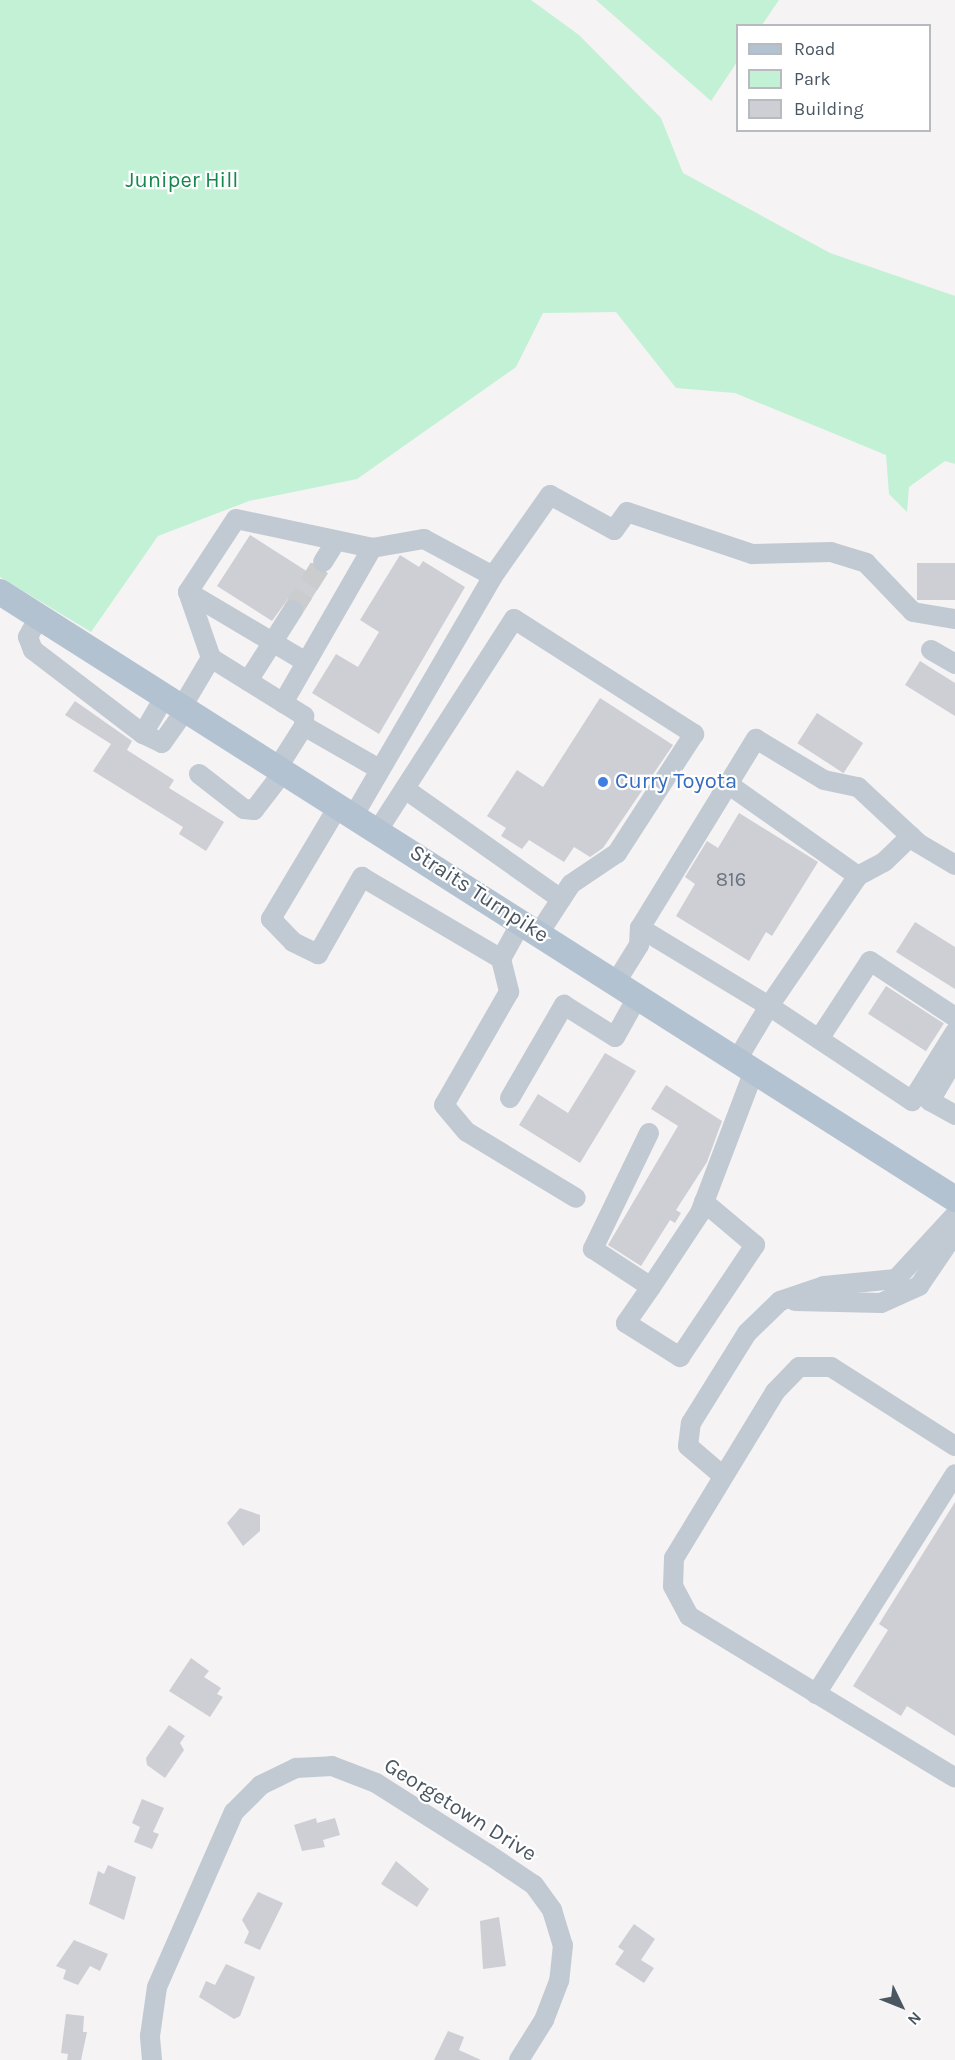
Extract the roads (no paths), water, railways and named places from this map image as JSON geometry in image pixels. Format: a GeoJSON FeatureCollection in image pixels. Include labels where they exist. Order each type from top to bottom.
{"type":"FeatureCollection","features":[{"type":"Feature","properties":{"kind":"main road","name":"Straits Turnpike"},"geometry":{"type":"LineString","coordinates":[[0,592],[531,927],[955,1199]]}},
{"type":"Feature","properties":{"kind":"street"},"geometry":{"type":"LineString","coordinates":[[576,1198],[467,1132],[444,1104],[509,992],[501,959],[362,877],[318,954],[292,942],[272,919],[346,810],[379,769],[493,576],[550,495],[614,530],[627,512],[752,554],[840,555],[866,563],[913,612],[955,619]]}},
{"type":"Feature","properties":{"kind":"street"},"geometry":{"type":"LineString","coordinates":[[188,592],[236,519],[372,549],[424,539],[493,576]]}},
{"type":"Feature","properties":{"kind":"street"},"geometry":{"type":"LineString","coordinates":[[323,562],[336,541]]}},
{"type":"Feature","properties":{"kind":"street"},"geometry":{"type":"LineString","coordinates":[[283,703],[372,549]]}},
{"type":"Feature","properties":{"kind":"street"},"geometry":{"type":"LineString","coordinates":[[188,592],[306,662]]}},
{"type":"Feature","properties":{"kind":"street"},"geometry":{"type":"LineString","coordinates":[[188,592],[211,657],[304,716],[304,726],[281,769],[254,810],[244,809],[199,774]]}},
{"type":"Feature","properties":{"kind":"street"},"geometry":{"type":"LineString","coordinates":[[248,681],[293,610]]}},
{"type":"Feature","properties":{"kind":"street"},"geometry":{"type":"LineString","coordinates":[[39,617],[28,637],[33,650],[143,734],[162,743],[178,704],[211,657]]}},
{"type":"Feature","properties":{"kind":"street"},"geometry":{"type":"LineString","coordinates":[[378,830],[514,619],[694,734],[617,853],[566,892],[501,959]]}},
{"type":"Feature","properties":{"kind":"street"},"geometry":{"type":"LineString","coordinates":[[931,650],[955,664]]}},
{"type":"Feature","properties":{"kind":"street"},"geometry":{"type":"LineString","coordinates":[[304,726],[379,769]]}},
{"type":"Feature","properties":{"kind":"street"},"geometry":{"type":"LineString","coordinates":[[616,982],[639,945],[640,928],[756,739],[824,780],[858,787],[915,840],[955,865]]}},
{"type":"Feature","properties":{"kind":"street"},"geometry":{"type":"LineString","coordinates":[[728,784],[858,876]]}},
{"type":"Feature","properties":{"kind":"street"},"geometry":{"type":"LineString","coordinates":[[405,789],[566,892]]}},
{"type":"Feature","properties":{"kind":"street"},"geometry":{"type":"LineString","coordinates":[[704,1202],[755,1245],[680,1357],[626,1323],[704,1202],[745,1065],[769,1006],[858,876],[884,862],[915,840]]}},
{"type":"Feature","properties":{"kind":"street"},"geometry":{"type":"LineString","coordinates":[[640,928],[769,1006],[912,1101],[955,1032]]}},
{"type":"Feature","properties":{"kind":"street"},"geometry":{"type":"LineString","coordinates":[[819,1040],[870,961],[955,1017]]}},
{"type":"Feature","properties":{"kind":"street"},"geometry":{"type":"LineString","coordinates":[[510,1098],[564,1005],[615,1037],[638,996]]}},
{"type":"Feature","properties":{"kind":"street"},"geometry":{"type":"LineString","coordinates":[[955,1058],[930,1101],[955,1115]]}},
{"type":"Feature","properties":{"kind":"street"},"geometry":{"type":"LineString","coordinates":[[649,1133],[593,1250],[651,1287]]}},
{"type":"Feature","properties":{"kind":"street"},"geometry":{"type":"LineString","coordinates":[[723,1476],[688,1446],[691,1423],[747,1333],[780,1301],[824,1286],[896,1279],[955,1215]]}},
{"type":"Feature","properties":{"kind":"street"},"geometry":{"type":"LineString","coordinates":[[780,1301],[881,1303],[919,1286],[955,1233]]}},
{"type":"Feature","properties":{"kind":"street"},"geometry":{"type":"LineString","coordinates":[[955,1446],[831,1367],[798,1366],[775,1392],[674,1558],[673,1586],[688,1616],[955,1778]]}},
{"type":"Feature","properties":{"kind":"street"},"geometry":{"type":"LineString","coordinates":[[816,1694],[955,1474]]}},
{"type":"Feature","properties":{"kind":"street","name":"Georgetown Drive"},"geometry":{"type":"LineString","coordinates":[[153,2060],[150,2036],[157,1987],[234,1812],[261,1785],[296,1768],[332,1766],[376,1783],[497,1860],[534,1885],[552,1910],[563,1945],[559,1981],[544,2020],[519,2060]]}},
{"type":"Feature","properties":{"kind":"tunnel"},"geometry":{"type":"LineString","coordinates":[[293,610],[323,562]]}},
{"type":"Feature","properties":{"kind":"place","name":"Curry Toyota"},"geometry":{"type":"Point","coordinates":[603,782]}},
{"type":"Feature","properties":{"kind":"park label","name":"Juniper Hill"},"geometry":{"type":"Point","coordinates":[182,181]}}]}
